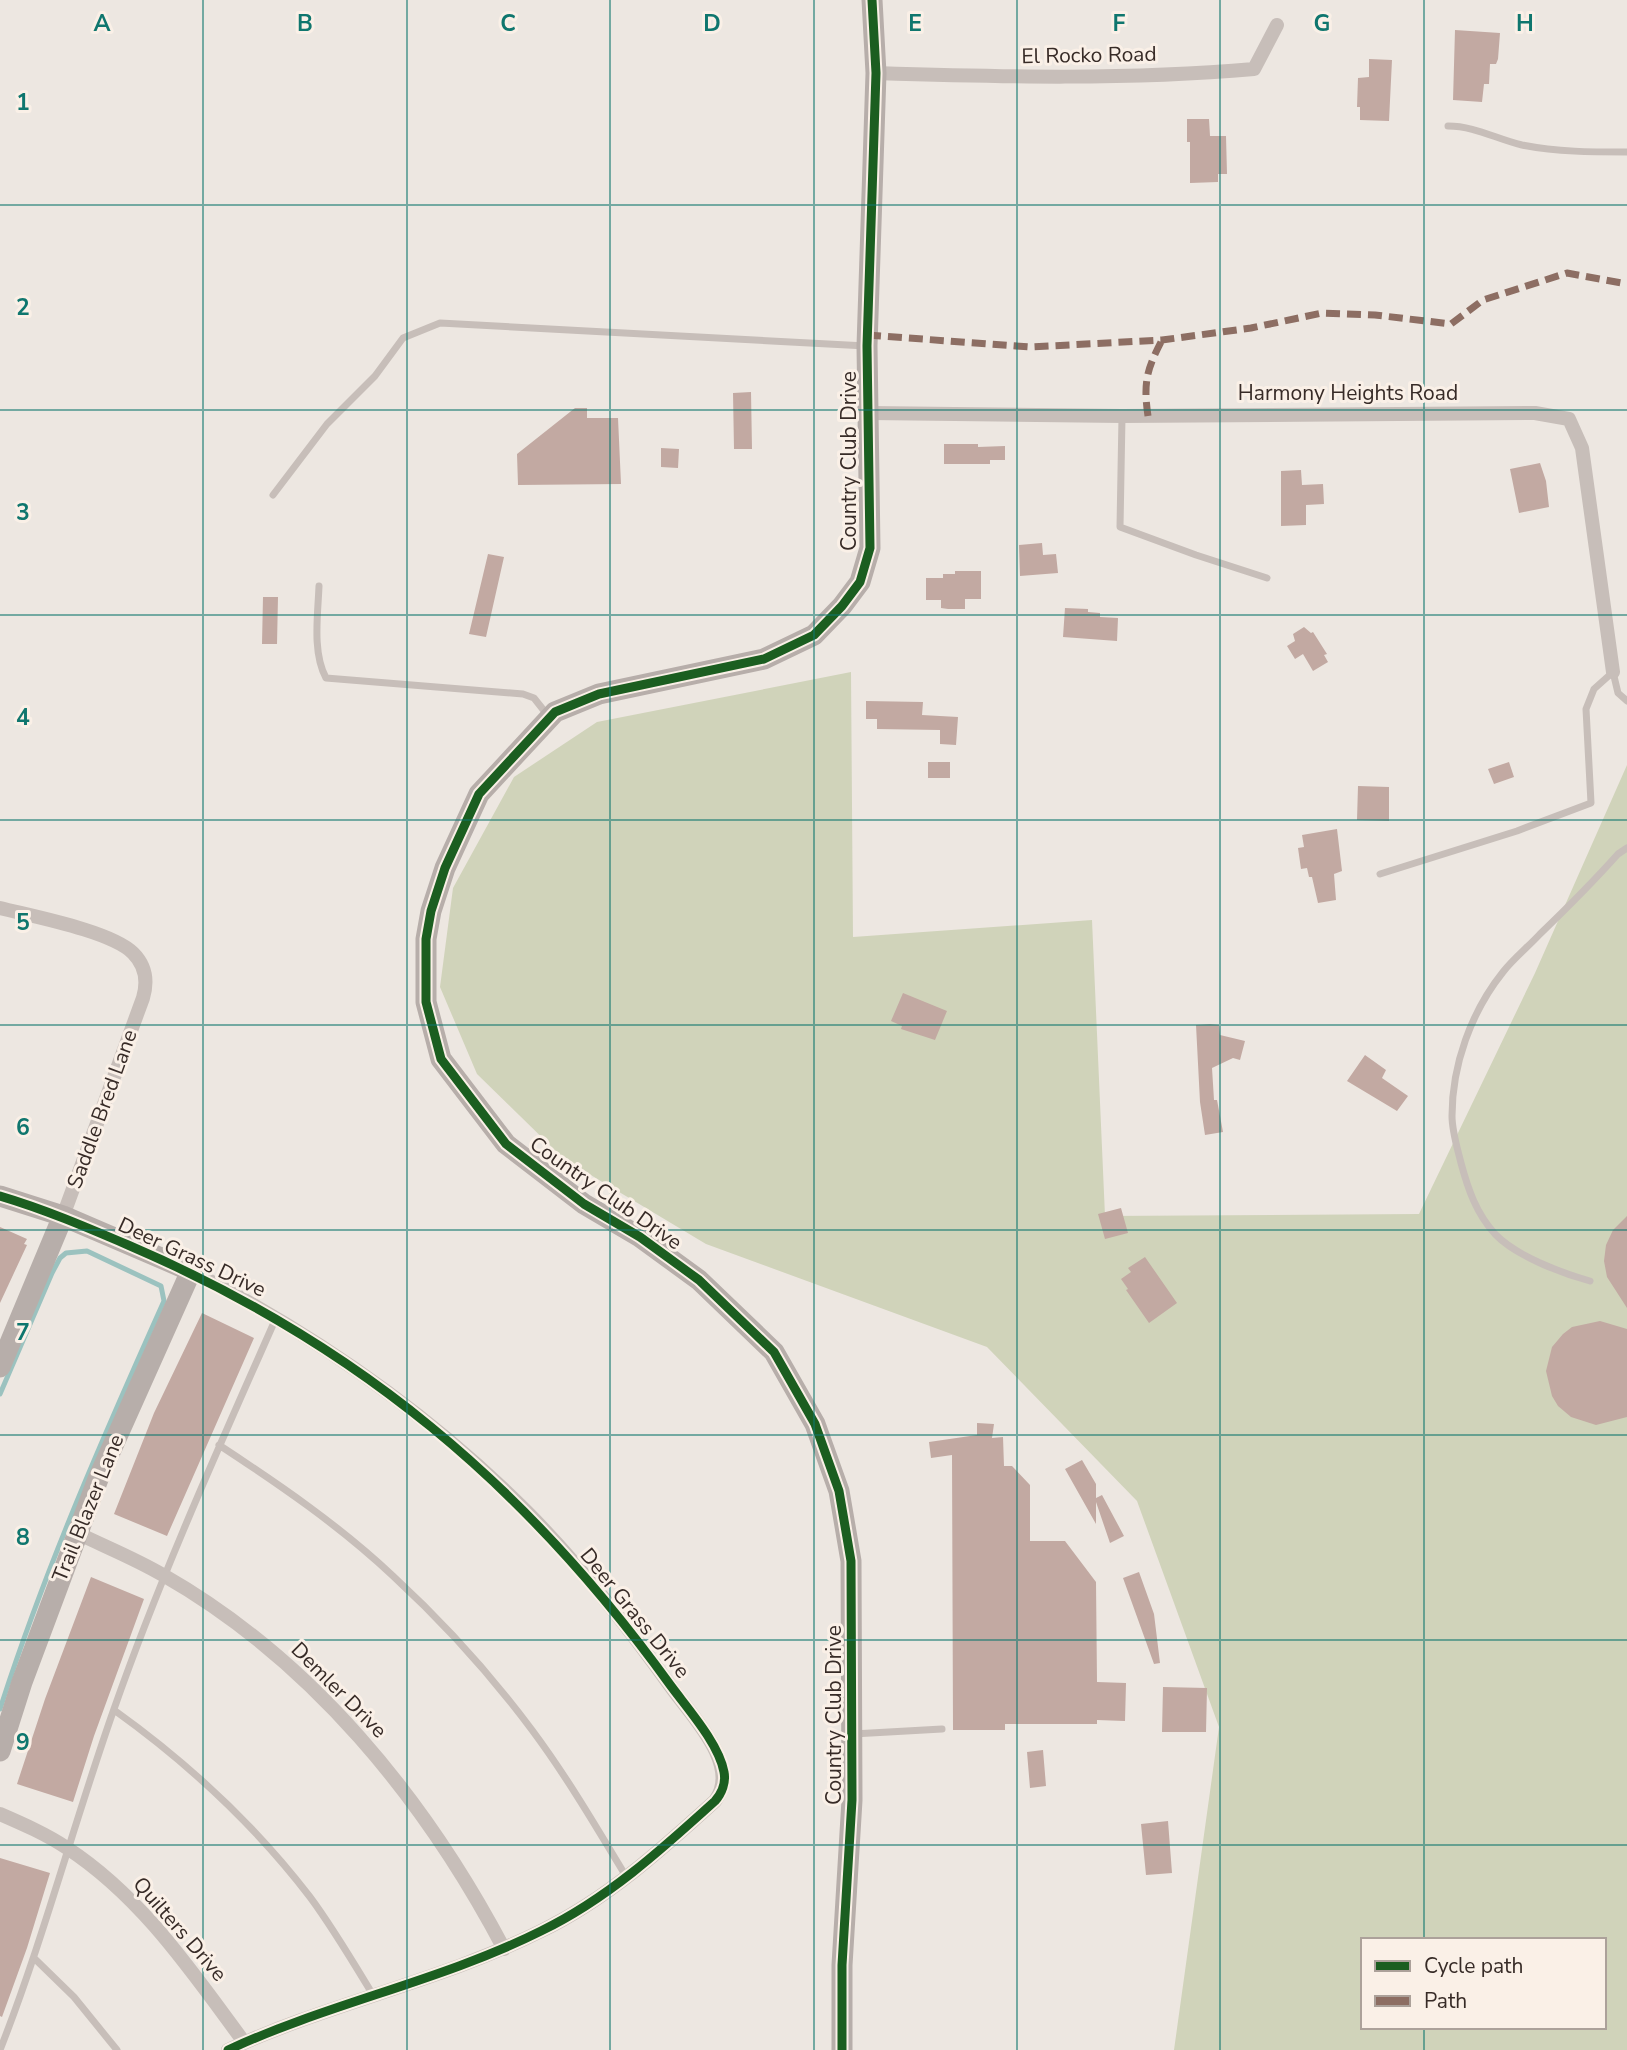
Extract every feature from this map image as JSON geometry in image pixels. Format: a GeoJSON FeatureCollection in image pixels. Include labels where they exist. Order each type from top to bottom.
{"type":"FeatureCollection","features":[{"type":"Feature","properties":{"kind":"street","name":"Country Club Drive"},"geometry":{"type":"LineString","coordinates":[[842,2050],[842,1965],[852,1800],[851,1561],[839,1491],[815,1424],[774,1352],[699,1280],[640,1237],[584,1204],[506,1144],[441,1059],[426,1002],[426,940],[431,911],[445,868],[479,794],[555,712],[599,694],[764,659],[814,635],[842,606],[860,582],[870,548],[867,346],[876,73],[872,0]]}},
{"type":"Feature","properties":{"kind":"street","name":"El Rocko Road"},"geometry":{"type":"LineString","coordinates":[[876,73],[1034,78],[1187,75],[1254,69],[1277,25]]}},
{"type":"Feature","properties":{"kind":"street","name":"Harmony Heights Road"},"geometry":{"type":"LineString","coordinates":[[870,413],[1122,416],[1535,414],[1569,419],[1582,448],[1613,672]]}},
{"type":"Feature","properties":{"kind":"street","name":"Saddle Bred Lane"},"geometry":{"type":"LineString","coordinates":[[0,908],[108,938],[133,953],[143,967],[146,982],[143,998],[62,1216],[0,1367]]}},
{"type":"Feature","properties":{"kind":"street","name":"Deer Grass Drive"},"geometry":{"type":"LineString","coordinates":[[0,1196],[62,1216],[191,1271],[323,1346],[400,1402],[474,1462],[527,1512],[623,1621],[711,1742],[724,1770],[720,1795],[627,1878],[568,1917],[504,1949],[228,2050]]}},
{"type":"Feature","properties":{"kind":"street","name":"Trail Blazer Lane"},"geometry":{"type":"LineString","coordinates":[[0,1751],[77,1533],[191,1271]]}},
{"type":"Feature","properties":{"kind":"street","name":"Demler Drive"},"geometry":{"type":"LineString","coordinates":[[77,1533],[164,1575],[209,1605],[271,1652],[339,1714],[375,1755],[438,1839],[475,1895],[504,1949]]}},
{"type":"Feature","properties":{"kind":"street","name":"Quilters Drive"},"geometry":{"type":"LineString","coordinates":[[0,1814],[29,1826],[69,1849],[100,1873],[146,1916],[244,2042]]}},
{"type":"Feature","properties":{"kind":"lane"},"geometry":{"type":"LineString","coordinates":[[1448,126],[1467,126],[1520,144],[1560,151],[1627,152]]}},
{"type":"Feature","properties":{"kind":"lane"},"geometry":{"type":"LineString","coordinates":[[273,495],[327,424],[375,376],[403,338],[440,323],[867,346]]}},
{"type":"Feature","properties":{"kind":"lane"},"geometry":{"type":"LineString","coordinates":[[1122,416],[1120,527],[1267,578]]}},
{"type":"Feature","properties":{"kind":"lane"},"geometry":{"type":"LineString","coordinates":[[319,586],[318,638],[326,678],[523,694],[534,698],[550,718]]}},
{"type":"Feature","properties":{"kind":"lane"},"geometry":{"type":"LineString","coordinates":[[1380,874],[1517,831],[1591,803],[1586,709],[1594,689],[1613,672],[1618,693],[1627,701]]}},
{"type":"Feature","properties":{"kind":"lane"},"geometry":{"type":"LineString","coordinates":[[1590,1281],[1567,1274],[1520,1252],[1496,1235],[1479,1212],[1465,1183],[1457,1148],[1452,1117],[1454,1090],[1466,1036],[1478,1010],[1503,972],[1618,854],[1627,848]]}},
{"type":"Feature","properties":{"kind":"lane"},"geometry":{"type":"LineString","coordinates":[[0,2050],[35,1959],[114,1710],[164,1575],[276,1317]]}},
{"type":"Feature","properties":{"kind":"lane"},"geometry":{"type":"LineString","coordinates":[[219,1445],[285,1489],[361,1548],[393,1576],[464,1649],[539,1740],[627,1878]]}},
{"type":"Feature","properties":{"kind":"lane"},"geometry":{"type":"LineString","coordinates":[[114,1710],[185,1764],[256,1832],[311,1898],[374,1996]]}},
{"type":"Feature","properties":{"kind":"lane"},"geometry":{"type":"LineString","coordinates":[[852,1734],[942,1729]]}},
{"type":"Feature","properties":{"kind":"lane"},"geometry":{"type":"LineString","coordinates":[[35,1959],[74,1997],[117,2050]]}},
{"type":"Feature","properties":{"kind":"green space"},"geometry":{"type":"Polygon","coordinates":[[[851,672],[853,937],[1092,920],[1105,1216],[1419,1214],[1535,973],[1627,765],[1627,2050],[1174,2050],[1219,1727],[1137,1501],[987,1347],[706,1244],[564,1159],[477,1074],[440,987],[453,888],[514,777],[597,722],[851,672]]]}},
{"type":"Feature","properties":{"kind":"building"},"geometry":{"type":"Polygon","coordinates":[[[1455,30],[1500,33],[1498,59],[1496,64],[1490,64],[1489,84],[1484,84],[1482,102],[1453,100],[1455,30]]]}},
{"type":"Feature","properties":{"kind":"building"},"geometry":{"type":"Polygon","coordinates":[[[1369,59],[1392,60],[1389,121],[1360,120],[1360,107],[1357,107],[1358,78],[1369,77],[1369,59]]]}},
{"type":"Feature","properties":{"kind":"building"},"geometry":{"type":"Polygon","coordinates":[[[1187,119],[1209,119],[1210,136],[1226,136],[1227,174],[1218,174],[1218,182],[1190,183],[1187,119]]]}},
{"type":"Feature","properties":{"kind":"building"},"geometry":{"type":"Polygon","coordinates":[[[751,392],[752,449],[734,449],[733,393],[751,392]]]}},
{"type":"Feature","properties":{"kind":"building"},"geometry":{"type":"Polygon","coordinates":[[[575,408],[587,408],[587,418],[618,418],[621,484],[518,485],[517,454],[575,408]]]}},
{"type":"Feature","properties":{"kind":"building"},"geometry":{"type":"Polygon","coordinates":[[[944,444],[1005,446],[1005,460],[990,460],[990,464],[944,464],[944,444]]]}},
{"type":"Feature","properties":{"kind":"building"},"geometry":{"type":"Polygon","coordinates":[[[661,448],[679,449],[678,468],[661,467],[661,448]]]}},
{"type":"Feature","properties":{"kind":"building"},"geometry":{"type":"Polygon","coordinates":[[[1540,463],[1546,481],[1549,507],[1519,513],[1510,469],[1540,463]]]}},
{"type":"Feature","properties":{"kind":"building"},"geometry":{"type":"Polygon","coordinates":[[[1301,470],[1302,485],[1323,484],[1324,504],[1306,505],[1306,525],[1281,526],[1281,471],[1301,470]]]}},
{"type":"Feature","properties":{"kind":"building"},"geometry":{"type":"Polygon","coordinates":[[[1042,543],[1043,555],[1056,554],[1058,573],[1020,576],[1019,545],[1042,543]]]}},
{"type":"Feature","properties":{"kind":"building"},"geometry":{"type":"Polygon","coordinates":[[[488,554],[504,557],[486,637],[469,634],[488,554]]]}},
{"type":"Feature","properties":{"kind":"building"},"geometry":{"type":"Polygon","coordinates":[[[955,571],[981,571],[981,599],[965,599],[965,609],[941,608],[941,600],[926,600],[926,578],[943,578],[943,574],[955,574],[955,571]]]}},
{"type":"Feature","properties":{"kind":"building"},"geometry":{"type":"Polygon","coordinates":[[[263,597],[278,597],[277,644],[262,644],[263,597]]]}},
{"type":"Feature","properties":{"kind":"building"},"geometry":{"type":"Polygon","coordinates":[[[1065,608],[1088,609],[1088,612],[1100,613],[1100,617],[1118,618],[1117,641],[1063,637],[1065,608]]]}},
{"type":"Feature","properties":{"kind":"building"},"geometry":{"type":"Polygon","coordinates":[[[1304,627],[1313,632],[1327,654],[1324,655],[1328,662],[1313,671],[1303,654],[1295,659],[1287,646],[1295,641],[1293,634],[1304,627]]]}},
{"type":"Feature","properties":{"kind":"building"},"geometry":{"type":"Polygon","coordinates":[[[866,701],[923,702],[922,715],[958,717],[956,745],[940,744],[940,730],[877,729],[877,719],[866,719],[866,701]]]}},
{"type":"Feature","properties":{"kind":"building"},"geometry":{"type":"Polygon","coordinates":[[[928,762],[950,762],[950,778],[928,778],[928,762]]]}},
{"type":"Feature","properties":{"kind":"building"},"geometry":{"type":"Polygon","coordinates":[[[1509,762],[1514,777],[1494,784],[1488,769],[1509,762]]]}},
{"type":"Feature","properties":{"kind":"building"},"geometry":{"type":"Polygon","coordinates":[[[1358,786],[1389,787],[1389,821],[1357,820],[1358,786]]]}},
{"type":"Feature","properties":{"kind":"building"},"geometry":{"type":"Polygon","coordinates":[[[1337,829],[1342,871],[1334,874],[1336,900],[1318,903],[1312,877],[1309,877],[1307,868],[1301,869],[1298,848],[1304,847],[1302,835],[1337,829]]]}},
{"type":"Feature","properties":{"kind":"building"},"geometry":{"type":"Polygon","coordinates":[[[903,993],[947,1011],[935,1040],[901,1029],[902,1026],[891,1021],[903,993]]]}},
{"type":"Feature","properties":{"kind":"building"},"geometry":{"type":"Polygon","coordinates":[[[1196,1025],[1219,1025],[1220,1035],[1245,1041],[1240,1060],[1233,1058],[1212,1068],[1214,1100],[1217,1100],[1223,1132],[1205,1135],[1200,1102],[1196,1025]]]}},
{"type":"Feature","properties":{"kind":"building"},"geometry":{"type":"Polygon","coordinates":[[[1365,1055],[1386,1070],[1382,1078],[1408,1096],[1397,1111],[1347,1081],[1365,1055]]]}},
{"type":"Feature","properties":{"kind":"building"},"geometry":{"type":"Polygon","coordinates":[[[1121,1208],[1128,1233],[1105,1239],[1098,1214],[1121,1208]]]}},
{"type":"Feature","properties":{"kind":"building"},"geometry":{"type":"Polygon","coordinates":[[[1627,1216],[1627,1308],[1607,1277],[1604,1261],[1606,1245],[1613,1230],[1627,1216]]]}},
{"type":"Feature","properties":{"kind":"building"},"geometry":{"type":"Polygon","coordinates":[[[0,1227],[27,1239],[24,1244],[27,1245],[0,1303],[0,1227]]]}},
{"type":"Feature","properties":{"kind":"building"},"geometry":{"type":"Polygon","coordinates":[[[1145,1257],[1177,1303],[1149,1323],[1121,1279],[1131,1272],[1128,1268],[1145,1257]]]}},
{"type":"Feature","properties":{"kind":"building"},"geometry":{"type":"Polygon","coordinates":[[[202,1313],[254,1338],[167,1536],[114,1514],[154,1413],[202,1313]]]}},
{"type":"Feature","properties":{"kind":"building"},"geometry":{"type":"Polygon","coordinates":[[[1600,1321],[1627,1329],[1627,1417],[1596,1425],[1571,1417],[1558,1406],[1552,1396],[1546,1371],[1552,1347],[1563,1334],[1572,1327],[1600,1321]]]}},
{"type":"Feature","properties":{"kind":"building"},"geometry":{"type":"Polygon","coordinates":[[[977,1423],[994,1424],[992,1438],[1003,1437],[1004,1466],[1012,1466],[1030,1485],[1030,1541],[1065,1541],[1096,1582],[1097,1682],[1126,1683],[1125,1721],[1097,1720],[1097,1724],[1005,1724],[1005,1730],[953,1730],[952,1455],[931,1458],[929,1442],[977,1435],[977,1423]]]}},
{"type":"Feature","properties":{"kind":"building"},"geometry":{"type":"Polygon","coordinates":[[[1082,1460],[1096,1484],[1096,1498],[1102,1495],[1124,1536],[1110,1543],[1096,1502],[1096,1524],[1065,1469],[1082,1460]]]}},
{"type":"Feature","properties":{"kind":"building"},"geometry":{"type":"Polygon","coordinates":[[[1139,1572],[1154,1614],[1160,1663],[1154,1664],[1123,1578],[1139,1572]]]}},
{"type":"Feature","properties":{"kind":"building"},"geometry":{"type":"Polygon","coordinates":[[[91,1577],[144,1599],[73,1802],[17,1784],[45,1699],[91,1577]]]}},
{"type":"Feature","properties":{"kind":"building"},"geometry":{"type":"Polygon","coordinates":[[[1163,1687],[1207,1688],[1206,1732],[1162,1732],[1163,1687]]]}},
{"type":"Feature","properties":{"kind":"building"},"geometry":{"type":"Polygon","coordinates":[[[1043,1750],[1046,1786],[1030,1788],[1027,1752],[1043,1750]]]}},
{"type":"Feature","properties":{"kind":"building"},"geometry":{"type":"Polygon","coordinates":[[[1168,1821],[1172,1873],[1146,1875],[1141,1824],[1168,1821]]]}},
{"type":"Feature","properties":{"kind":"building"},"geometry":{"type":"Polygon","coordinates":[[[0,1858],[50,1873],[2,2017],[0,2016],[0,1858]]]}},
{"type":"Feature","properties":{"kind":"waterway"},"geometry":{"type":"LineString","coordinates":[[0,1394],[52,1273],[66,1253],[87,1251],[161,1286],[164,1301],[56,1554],[0,1709]]}},
{"type":"Feature","properties":{"kind":"marked path"},"geometry":{"type":"LineString","coordinates":[[867,335],[1030,347],[1162,340],[1251,328],[1322,313],[1375,315],[1451,324],[1483,300],[1567,273],[1627,284]]}},
{"type":"Feature","properties":{"kind":"marked path"},"geometry":{"type":"LineString","coordinates":[[1148,416],[1148,376],[1162,340]]}},
{"type":"Feature","properties":{"kind":"cycle path"},"geometry":{"type":"LineString","coordinates":[[842,2050],[842,1965],[852,1800],[851,1561],[839,1491],[815,1424],[774,1352],[699,1280],[640,1237],[584,1204],[506,1144],[441,1059],[426,1002],[426,939],[431,911],[445,868],[479,794],[555,712],[599,694],[764,659],[814,635],[842,606],[860,582],[870,548],[867,346],[876,73],[872,0]]}},
{"type":"Feature","properties":{"kind":"cycle path"},"geometry":{"type":"LineString","coordinates":[[0,1196],[49,1212],[211,1284],[289,1327],[362,1375],[431,1427],[496,1484],[557,1546],[615,1613],[702,1727],[716,1750],[724,1772],[723,1787],[715,1801],[611,1889],[565,1918],[503,1949],[266,2033],[228,2050]]}}]}
